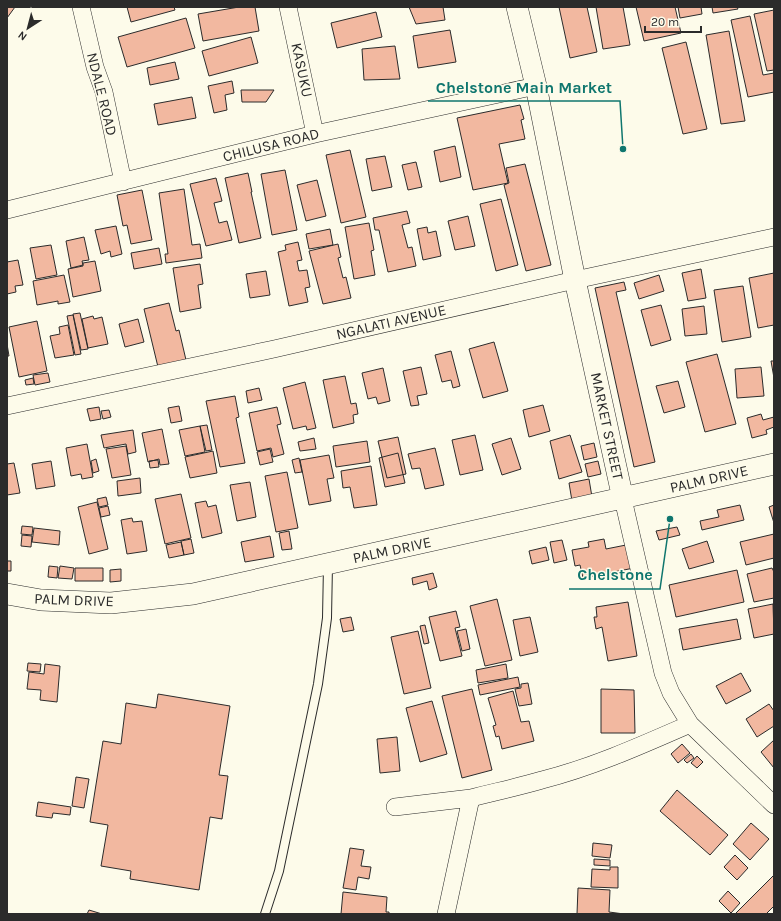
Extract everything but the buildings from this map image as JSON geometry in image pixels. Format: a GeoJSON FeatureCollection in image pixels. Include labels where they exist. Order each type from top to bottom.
{"type":"FeatureCollection","features":[{"type":"Feature","properties":{"kind":"street","name":"NDALE ROAD"},"geometry":{"type":"LineString","coordinates":[[81,7],[95,67],[104,92],[123,182]]}},
{"type":"Feature","properties":{"kind":"street","name":"KASUKU"},"geometry":{"type":"LineString","coordinates":[[288,7],[315,134]]}},
{"type":"Feature","properties":{"kind":"street","name":"MARKET STREET"},"geometry":{"type":"LineString","coordinates":[[517,7],[536,86],[575,280],[623,499],[670,693],[690,724],[774,805]]}},
{"type":"Feature","properties":{"kind":"street","name":"CHILUSA ROAD"},"geometry":{"type":"LineString","coordinates":[[7,210],[315,134],[536,86]]}},
{"type":"Feature","properties":{"kind":"street","name":"NGALATI AVENUE"},"geometry":{"type":"LineString","coordinates":[[7,406],[274,349],[575,280],[774,237]]}},
{"type":"Feature","properties":{"kind":"street","name":"PALM DRIVE"},"geometry":{"type":"LineString","coordinates":[[7,594],[41,600],[111,603],[193,594],[774,464]]}},
{"type":"Feature","properties":{"kind":"street"},"geometry":{"type":"LineString","coordinates":[[395,807],[471,798],[543,780],[626,752],[690,724]]}},
{"type":"Feature","properties":{"kind":"street"},"geometry":{"type":"LineString","coordinates":[[446,914],[471,798]]}},
{"type":"Feature","properties":{"kind":"lane"},"geometry":{"type":"LineString","coordinates":[[266,914],[279,871],[318,684],[327,618],[328,564]]}},
{"type":"Feature","properties":{"kind":"place","name":"Chelstone Main Market"},"geometry":{"type":"Point","coordinates":[623,149]}},
{"type":"Feature","properties":{"kind":"place","name":"Chelstone"},"geometry":{"type":"Point","coordinates":[670,519]}}]}
